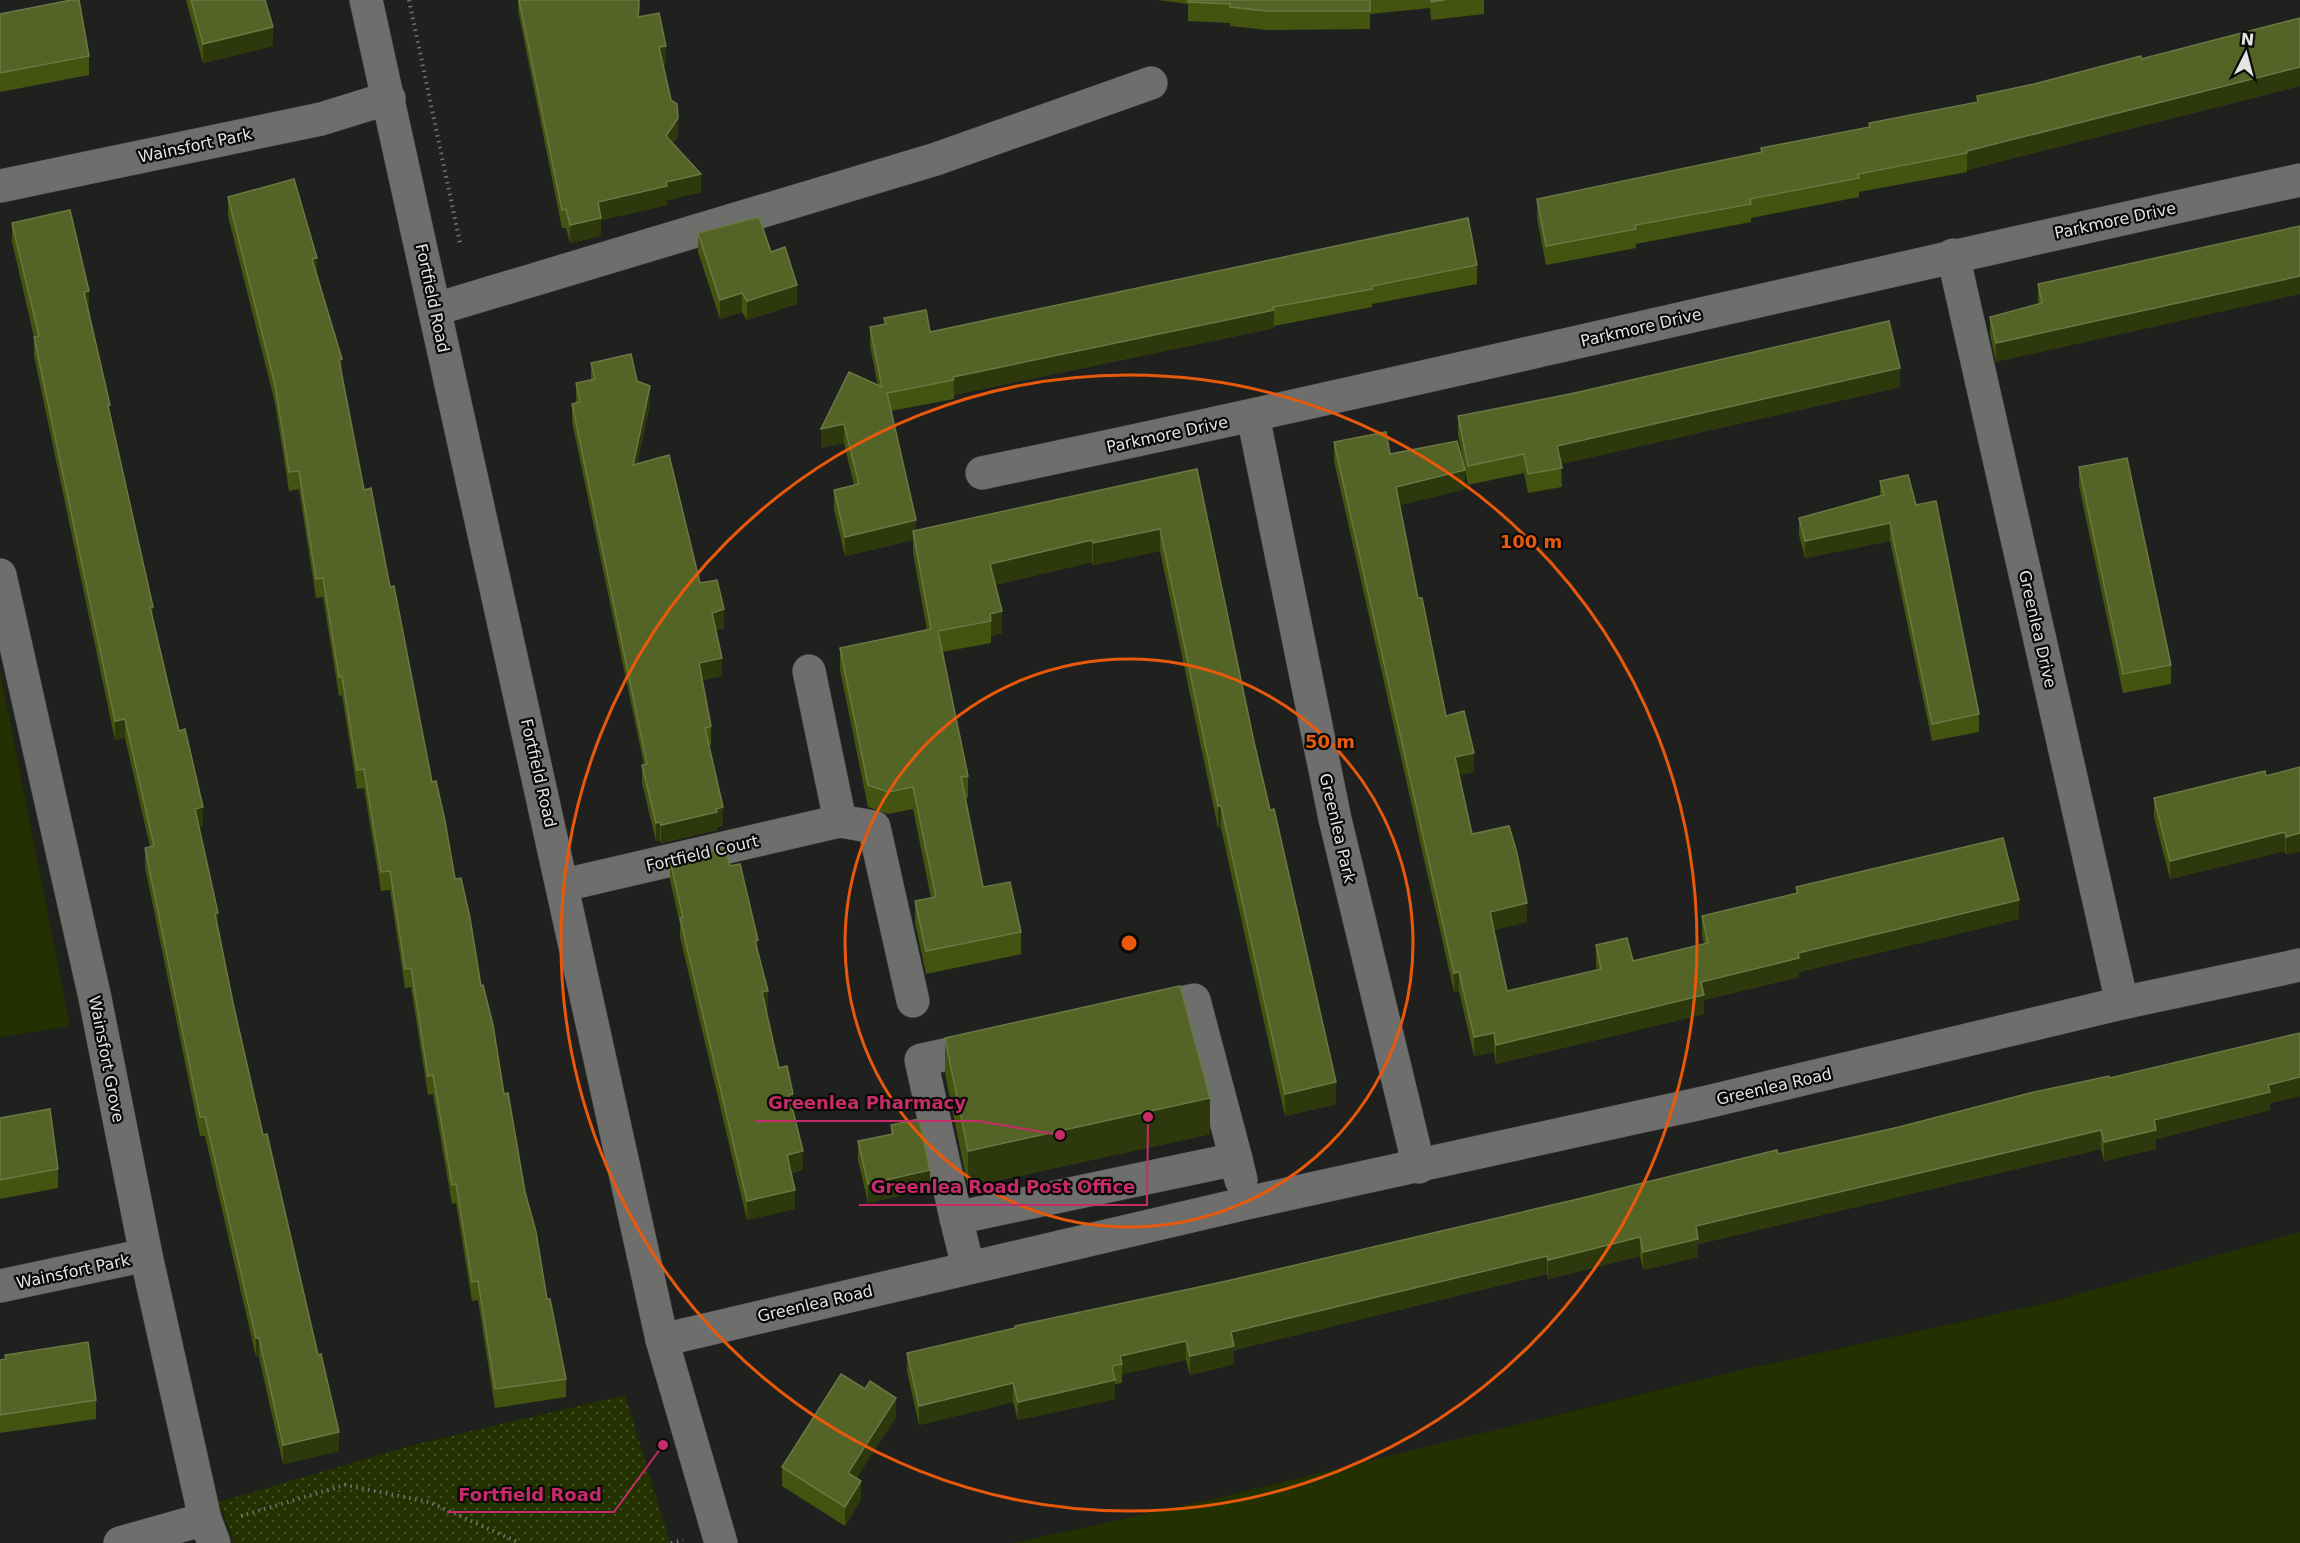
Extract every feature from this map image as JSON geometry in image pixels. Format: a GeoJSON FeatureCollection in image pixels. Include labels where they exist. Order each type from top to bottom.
{"type":"FeatureCollection","features":[{"type":"Feature","properties":{"kind":"street","name":"Fortfield Road"},"geometry":{"type":"LineString","coordinates":[[366,0],[564,885],[662,1340],[721,1543]]}},
{"type":"Feature","properties":{"kind":"street"},"geometry":{"type":"LineString","coordinates":[[436,309],[936,159],[1150,83]]}},
{"type":"Feature","properties":{"kind":"street","name":"Wainsfort Park"},"geometry":{"type":"LineString","coordinates":[[0,186],[321,119],[389,98]]}},
{"type":"Feature","properties":{"kind":"street","name":"Parkmore Drive"},"geometry":{"type":"LineString","coordinates":[[982,473],[1253,416],[1953,255],[2300,180]]}},
{"type":"Feature","properties":{"kind":"street","name":"Greenlea Drive"},"geometry":{"type":"LineString","coordinates":[[1953,255],[2122,1003]]}},
{"type":"Feature","properties":{"kind":"street","name":"Greenlea Park"},"geometry":{"type":"LineString","coordinates":[[1253,416],[1335,819],[1419,1167]]}},
{"type":"Feature","properties":{"kind":"street","name":"Wainsfort Grove"},"geometry":{"type":"LineString","coordinates":[[0,575],[96,998],[146,1256],[210,1531]]}},
{"type":"Feature","properties":{"kind":"street"},"geometry":{"type":"LineString","coordinates":[[809,671],[840,821]]}},
{"type":"Feature","properties":{"kind":"street","name":"Fortfield Court"},"geometry":{"type":"LineString","coordinates":[[564,885],[840,821],[874,826],[913,1001]]}},
{"type":"Feature","properties":{"kind":"street","name":"Greenlea Road"},"geometry":{"type":"LineString","coordinates":[[662,1340],[1247,1203],[1696,1105],[2122,1003],[2300,965]]}},
{"type":"Feature","properties":{"kind":"street"},"geometry":{"type":"LineString","coordinates":[[1115,1018],[1194,1000],[1247,1203]]}},
{"type":"Feature","properties":{"kind":"street"},"geometry":{"type":"LineString","coordinates":[[968,1268],[921,1060],[1023,1038]]}},
{"type":"Feature","properties":{"kind":"street"},"geometry":{"type":"LineString","coordinates":[[956,1218],[1236,1159]]}},
{"type":"Feature","properties":{"kind":"street","name":"Wainsfort Park"},"geometry":{"type":"LineString","coordinates":[[0,1286],[146,1256]]}},
{"type":"Feature","properties":{"kind":"street"},"geometry":{"type":"LineString","coordinates":[[120,1543],[210,1531]]}},
{"type":"Feature","properties":{"kind":"path"},"geometry":{"type":"LineString","coordinates":[[210,1531],[239,1516],[345,1485],[429,1502],[519,1543]]}},
{"type":"Feature","properties":{"kind":"path"},"geometry":{"type":"LineString","coordinates":[[671,1543],[683,1539]]}},
{"type":"Feature","properties":{"kind":"green space"},"geometry":{"type":"Polygon","coordinates":[[[0,671],[70,1026],[0,1037],[0,671]]]}},
{"type":"Feature","properties":{"kind":"green space"},"geometry":{"type":"Polygon","coordinates":[[[2300,1232],[2300,1543],[1014,1543],[1213,1499],[1728,1373],[2047,1303],[2300,1232]]]}},
{"type":"Feature","properties":{"kind":"green space"},"geometry":{"type":"Polygon","coordinates":[[[625,1395],[670,1543],[234,1543],[219,1502],[417,1444],[625,1395]]]}},
{"type":"Feature","properties":{"kind":"building"},"geometry":{"type":"Polygon","coordinates":[[[79,0],[89,56],[0,73],[0,14],[79,0]]]}},
{"type":"Feature","properties":{"kind":"building"},"geometry":{"type":"Polygon","coordinates":[[[191,0],[265,0],[273,27],[203,44],[191,0]]]}},
{"type":"Feature","properties":{"kind":"building"},"geometry":{"type":"Polygon","coordinates":[[[519,0],[639,0],[638,17],[659,13],[666,46],[659,47],[671,100],[677,104],[678,118],[666,136],[701,174],[666,182],[667,186],[598,202],[601,218],[570,225],[566,209],[562,210],[519,0]]]}},
{"type":"Feature","properties":{"kind":"building"},"geometry":{"type":"Polygon","coordinates":[[[1188,0],[1370,0],[1370,11],[1267,11],[1230,7],[1230,4],[1188,2],[1188,0]]]}},
{"type":"Feature","properties":{"kind":"building"},"geometry":{"type":"Polygon","coordinates":[[[2300,18],[2300,67],[1967,151],[1967,153],[1858,174],[1859,178],[1750,199],[1751,204],[1635,225],[1636,229],[1546,246],[1537,199],[1762,152],[1761,148],[1870,127],[1869,123],[1978,102],[1977,96],[2034,84],[2141,56],[2141,59],[2300,18]]]}},
{"type":"Feature","properties":{"kind":"building"},"geometry":{"type":"Polygon","coordinates":[[[294,179],[317,258],[312,259],[342,359],[339,360],[364,490],[371,488],[390,587],[394,586],[432,782],[436,781],[455,879],[461,878],[481,986],[483,985],[493,1025],[504,1094],[508,1093],[525,1192],[536,1232],[547,1299],[550,1299],[566,1379],[495,1389],[478,1281],[472,1282],[456,1184],[452,1185],[433,1075],[428,1076],[411,968],[405,969],[390,871],[381,872],[364,769],[357,770],[323,578],[316,579],[299,471],[289,472],[275,385],[228,197],[294,179]]]}},
{"type":"Feature","properties":{"kind":"building"},"geometry":{"type":"Polygon","coordinates":[[[70,210],[89,291],[84,292],[153,607],[150,607],[179,731],[185,729],[203,807],[195,809],[218,913],[215,914],[233,1003],[263,1135],[267,1134],[318,1355],[321,1354],[339,1432],[283,1445],[205,1117],[200,1117],[145,848],[154,846],[125,719],[115,721],[34,337],[39,336],[12,223],[70,210]]]}},
{"type":"Feature","properties":{"kind":"building"},"geometry":{"type":"Polygon","coordinates":[[[759,217],[771,252],[785,247],[797,285],[747,301],[742,293],[720,300],[698,233],[759,217]]]}},
{"type":"Feature","properties":{"kind":"building"},"geometry":{"type":"Polygon","coordinates":[[[1468,218],[1477,265],[1372,286],[1372,289],[1273,307],[1274,310],[953,377],[954,380],[887,393],[916,520],[845,537],[834,490],[859,484],[844,424],[821,429],[849,372],[882,387],[870,327],[886,324],[884,318],[926,310],[930,332],[1468,218]]]}},
{"type":"Feature","properties":{"kind":"building"},"geometry":{"type":"Polygon","coordinates":[[[2300,226],[2300,276],[1996,343],[1990,317],[2042,303],[2038,284],[2300,226]]]}},
{"type":"Feature","properties":{"kind":"building"},"geometry":{"type":"Polygon","coordinates":[[[1889,321],[1900,368],[1557,446],[1562,468],[1528,474],[1524,454],[1468,466],[1458,416],[1570,394],[1889,321]]]}},
{"type":"Feature","properties":{"kind":"building"},"geometry":{"type":"Polygon","coordinates":[[[631,354],[637,381],[650,386],[633,465],[669,455],[700,583],[717,580],[724,609],[712,613],[722,658],[699,663],[711,726],[705,728],[723,807],[716,809],[717,812],[661,825],[660,822],[656,823],[642,765],[647,764],[572,404],[580,402],[576,383],[595,379],[591,363],[631,354]]]}},
{"type":"Feature","properties":{"kind":"building"},"geometry":{"type":"Polygon","coordinates":[[[1386,432],[1390,454],[1457,441],[1465,470],[1396,487],[1418,598],[1422,598],[1446,716],[1464,711],[1474,753],[1455,757],[1472,834],[1509,826],[1517,853],[1527,903],[1490,912],[1507,991],[1601,969],[1596,945],[1627,938],[1633,961],[1708,943],[1702,916],[1798,893],[1796,887],[2003,838],[2019,900],[1798,953],[1799,958],[1701,982],[1704,995],[1496,1045],[1494,1033],[1474,1037],[1459,972],[1454,973],[1334,442],[1386,432]]]}},
{"type":"Feature","properties":{"kind":"building"},"geometry":{"type":"Polygon","coordinates":[[[2127,458],[2171,665],[2123,674],[2079,467],[2127,458]]]}},
{"type":"Feature","properties":{"kind":"building"},"geometry":{"type":"Polygon","coordinates":[[[1197,469],[1254,742],[1270,810],[1274,809],[1336,1082],[1285,1094],[1221,806],[1218,806],[1160,529],[1093,543],[1092,540],[990,564],[1002,611],[990,614],[991,621],[938,631],[968,776],[961,777],[983,887],[1010,882],[1021,932],[926,951],[915,901],[936,897],[913,787],[888,792],[868,785],[840,648],[931,629],[913,531],[1197,469]]]}},
{"type":"Feature","properties":{"kind":"building"},"geometry":{"type":"Polygon","coordinates":[[[1908,475],[1916,505],[1936,501],[1979,714],[1932,724],[1890,523],[1805,541],[1799,518],[1884,495],[1880,481],[1908,475]]]}},
{"type":"Feature","properties":{"kind":"building"},"geometry":{"type":"Polygon","coordinates":[[[2300,767],[2300,833],[2286,837],[2285,832],[2170,861],[2154,798],[2265,771],[2266,776],[2300,767]]]}},
{"type":"Feature","properties":{"kind":"building"},"geometry":{"type":"Polygon","coordinates":[[[725,848],[730,866],[740,864],[758,940],[755,941],[768,991],[762,992],[779,1068],[787,1066],[793,1094],[789,1095],[803,1151],[787,1155],[795,1190],[747,1201],[680,918],[683,917],[670,861],[725,848]]]}},
{"type":"Feature","properties":{"kind":"building"},"geometry":{"type":"Polygon","coordinates":[[[1180,986],[1210,1098],[968,1151],[945,1038],[1180,986]]]}},
{"type":"Feature","properties":{"kind":"building"},"geometry":{"type":"Polygon","coordinates":[[[2300,1033],[2300,1077],[2268,1085],[2270,1092],[2154,1120],[2156,1130],[2104,1142],[2101,1130],[1696,1226],[1698,1239],[1643,1252],[1640,1237],[1548,1260],[1547,1256],[1231,1332],[1234,1346],[1190,1356],[1186,1341],[1120,1356],[1122,1364],[1112,1366],[1115,1380],[1018,1402],[1013,1383],[919,1406],[907,1353],[1015,1328],[1015,1326],[1227,1281],[1777,1150],[1778,1154],[1899,1127],[2030,1093],[2109,1076],[2110,1078],[2300,1033]]]}},
{"type":"Feature","properties":{"kind":"building"},"geometry":{"type":"Polygon","coordinates":[[[50,1109],[58,1169],[0,1180],[0,1118],[50,1109]]]}},
{"type":"Feature","properties":{"kind":"building"},"geometry":{"type":"Polygon","coordinates":[[[919,1119],[930,1170],[868,1184],[858,1141],[893,1134],[891,1125],[919,1119]]]}},
{"type":"Feature","properties":{"kind":"building"},"geometry":{"type":"Polygon","coordinates":[[[88,1342],[96,1400],[0,1415],[0,1360],[6,1359],[5,1355],[88,1342]]]}},
{"type":"Feature","properties":{"kind":"building"},"geometry":{"type":"Polygon","coordinates":[[[841,1374],[865,1389],[870,1381],[896,1398],[848,1473],[861,1481],[845,1507],[782,1467],[841,1374]]]}},
{"type":"Feature","properties":{"kind":"place","name":"Greenlea Road Post Office"},"geometry":{"type":"Point","coordinates":[1148,1117]}},
{"type":"Feature","properties":{"kind":"place","name":"Greenlea Pharmacy"},"geometry":{"type":"Point","coordinates":[1060,1135]}},
{"type":"Feature","properties":{"kind":"place","name":"Fortfield Road"},"geometry":{"type":"Point","coordinates":[663,1445]}}]}
